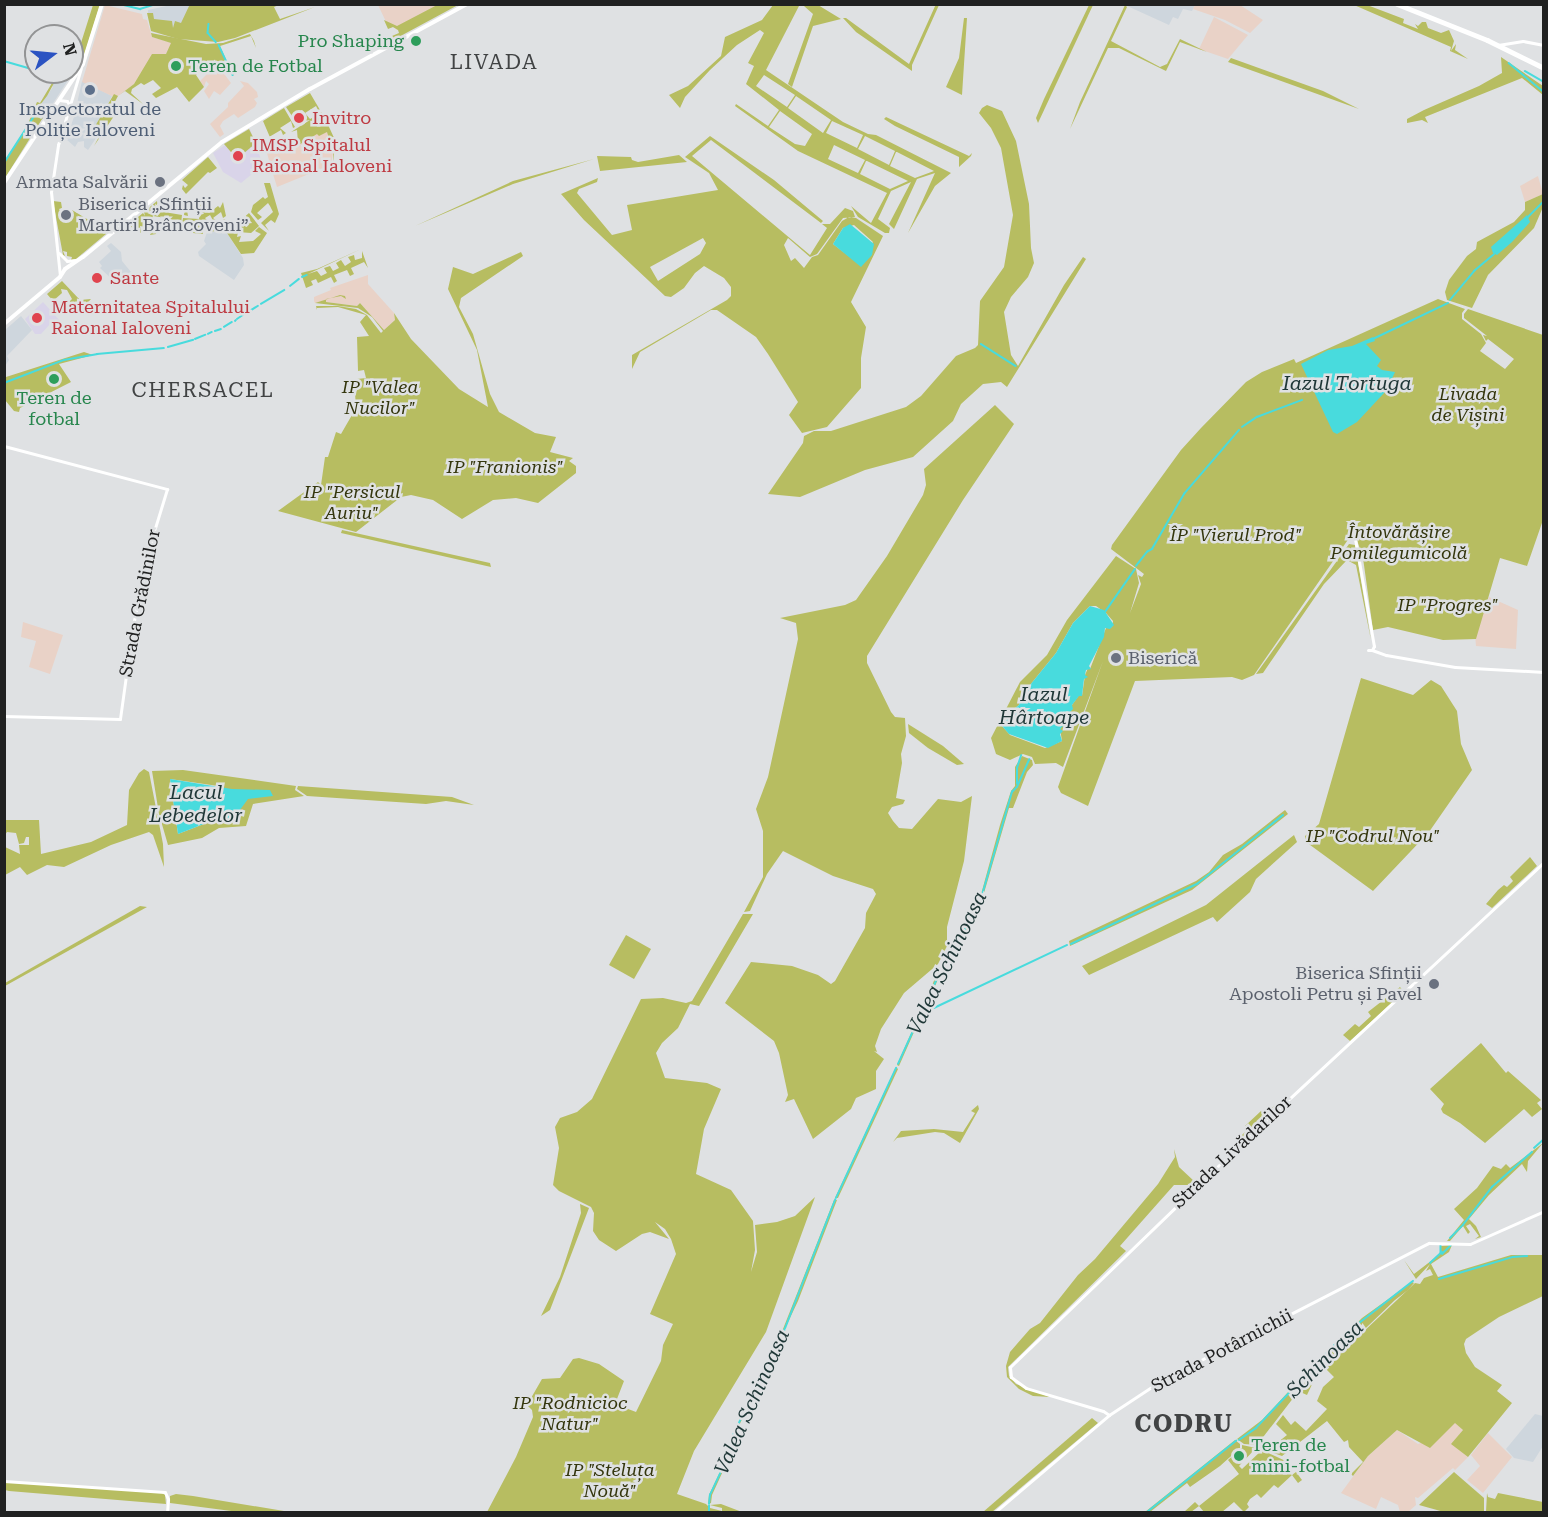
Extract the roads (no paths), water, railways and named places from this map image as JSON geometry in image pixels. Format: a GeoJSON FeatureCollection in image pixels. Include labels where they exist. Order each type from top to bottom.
{"type":"FeatureCollection","features":[{"type":"Feature","properties":{"kind":"highway"},"geometry":{"type":"LineString","coordinates":[[1397,4],[1498,45],[1544,68]]}},
{"type":"Feature","properties":{"kind":"main road"},"geometry":{"type":"LineString","coordinates":[[84,61],[102,4]]}},
{"type":"Feature","properties":{"kind":"main road"},"geometry":{"type":"LineString","coordinates":[[4,324],[225,139],[310,89],[467,4]]}},
{"type":"Feature","properties":{"kind":"main road"},"geometry":{"type":"LineString","coordinates":[[4,183],[69,84]]}},
{"type":"Feature","properties":{"kind":"street"},"geometry":{"type":"LineString","coordinates":[[1498,45],[1526,41],[1544,45]]}},
{"type":"Feature","properties":{"kind":"street"},"geometry":{"type":"LineString","coordinates":[[60,277],[51,192],[58,145],[77,84]]}},
{"type":"Feature","properties":{"kind":"street"},"geometry":{"type":"LineString","coordinates":[[58,101],[65,99],[70,106]]}},
{"type":"Feature","properties":{"kind":"street"},"geometry":{"type":"LineString","coordinates":[[58,253],[69,261],[83,257]]}},
{"type":"Feature","properties":{"kind":"street"},"geometry":{"type":"LineString","coordinates":[[58,253],[66,271]]}},
{"type":"Feature","properties":{"kind":"street","name":"Strada Grădinilor"},"geometry":{"type":"LineString","coordinates":[[4,446],[167,489],[151,541],[133,625],[120,719],[6,716]]}},
{"type":"Feature","properties":{"kind":"street"},"geometry":{"type":"LineString","coordinates":[[1354,533],[1372,643],[1367,646],[1372,650],[1386,655],[1455,667],[1544,672]]}},
{"type":"Feature","properties":{"kind":"street","name":"Strada Livădarilor"},"geometry":{"type":"LineString","coordinates":[[1109,1415],[1103,1411],[1026,1388],[1013,1379],[1010,1367],[1246,1139],[1544,862]]}},
{"type":"Feature","properties":{"kind":"street","name":"Strada Potârnichii"},"geometry":{"type":"LineString","coordinates":[[995,1512],[1109,1415],[1162,1380],[1252,1332],[1319,1302],[1423,1246],[1440,1242],[1470,1244],[1544,1210]]}},
{"type":"Feature","properties":{"kind":"street"},"geometry":{"type":"LineString","coordinates":[[4,1481],[165,1492],[167,1512]]}},
{"type":"Feature","properties":{"kind":"water"},"geometry":{"type":"Polygon","coordinates":[[[1527,215],[1530,222],[1497,255],[1493,253],[1491,247],[1527,215]]]}},
{"type":"Feature","properties":{"kind":"water"},"geometry":{"type":"Polygon","coordinates":[[[850,224],[874,244],[872,255],[861,267],[833,244],[843,228],[850,224]]]}},
{"type":"Feature","properties":{"kind":"water","name":"Iazul Tortuga"},"geometry":{"type":"Polygon","coordinates":[[[1373,337],[1375,341],[1366,344],[1381,360],[1377,366],[1382,370],[1395,372],[1390,383],[1398,386],[1385,392],[1357,422],[1337,434],[1333,432],[1301,364],[1328,350],[1352,346],[1373,337]]]}},
{"type":"Feature","properties":{"kind":"water","name":"Iazul Hârtoape"},"geometry":{"type":"Polygon","coordinates":[[[1090,606],[1104,610],[1114,625],[1110,629],[1105,628],[1104,637],[1089,666],[1091,669],[1086,670],[1085,675],[1088,677],[1084,679],[1082,696],[1079,696],[1072,705],[1073,709],[1068,714],[1067,722],[1060,729],[1063,731],[1060,734],[1062,741],[1048,748],[1009,734],[1002,726],[1005,725],[1009,713],[1019,705],[1026,690],[1056,653],[1073,623],[1090,606]]]}},
{"type":"Feature","properties":{"kind":"water","name":"Lacul Lebedelor"},"geometry":{"type":"Polygon","coordinates":[[[170,779],[232,789],[270,790],[273,796],[248,799],[234,818],[209,822],[178,834],[170,779]]]}},
{"type":"Feature","properties":{"kind":"waterway"},"geometry":{"type":"LineString","coordinates":[[120,4],[140,9],[156,4]]}},
{"type":"Feature","properties":{"kind":"waterway"},"geometry":{"type":"LineString","coordinates":[[209,24],[208,33],[216,42]]}},
{"type":"Feature","properties":{"kind":"waterway"},"geometry":{"type":"LineString","coordinates":[[219,45],[233,75]]}},
{"type":"Feature","properties":{"kind":"waterway"},"geometry":{"type":"LineString","coordinates":[[4,61],[24,67]]}},
{"type":"Feature","properties":{"kind":"waterway"},"geometry":{"type":"LineString","coordinates":[[1509,63],[1544,92]]}},
{"type":"Feature","properties":{"kind":"waterway"},"geometry":{"type":"LineString","coordinates":[[1525,71],[1544,82]]}},
{"type":"Feature","properties":{"kind":"waterway"},"geometry":{"type":"LineString","coordinates":[[4,163],[33,118]]}},
{"type":"Feature","properties":{"kind":"waterway","name":"Valea Schinoasa"},"geometry":{"type":"LineString","coordinates":[[1527,218],[1544,201]]}},
{"type":"Feature","properties":{"kind":"waterway","name":"Valea Schinoasa"},"geometry":{"type":"LineString","coordinates":[[1450,300],[1474,271],[1494,254]]}},
{"type":"Feature","properties":{"kind":"waterway"},"geometry":{"type":"LineString","coordinates":[[302,277],[307,275]]}},
{"type":"Feature","properties":{"kind":"waterway"},"geometry":{"type":"LineString","coordinates":[[290,286],[299,279]]}},
{"type":"Feature","properties":{"kind":"waterway"},"geometry":{"type":"LineString","coordinates":[[261,304],[284,290]]}},
{"type":"Feature","properties":{"kind":"waterway","name":"Valea Schinoasa"},"geometry":{"type":"LineString","coordinates":[[1373,339],[1448,303]]}},
{"type":"Feature","properties":{"kind":"waterway"},"geometry":{"type":"LineString","coordinates":[[245,314],[258,306]]}},
{"type":"Feature","properties":{"kind":"waterway"},"geometry":{"type":"LineString","coordinates":[[237,319],[243,315]]}},
{"type":"Feature","properties":{"kind":"waterway"},"geometry":{"type":"LineString","coordinates":[[224,327],[232,322]]}},
{"type":"Feature","properties":{"kind":"waterway"},"geometry":{"type":"LineString","coordinates":[[215,331],[221,329]]}},
{"type":"Feature","properties":{"kind":"waterway"},"geometry":{"type":"LineString","coordinates":[[208,334],[212,332]]}},
{"type":"Feature","properties":{"kind":"waterway"},"geometry":{"type":"LineString","coordinates":[[195,339],[205,335]]}},
{"type":"Feature","properties":{"kind":"waterway"},"geometry":{"type":"LineString","coordinates":[[168,347],[193,340]]}},
{"type":"Feature","properties":{"kind":"waterway"},"geometry":{"type":"LineString","coordinates":[[981,344],[1016,366]]}},
{"type":"Feature","properties":{"kind":"waterway"},"geometry":{"type":"LineString","coordinates":[[4,383],[64,360],[97,354],[164,348]]}},
{"type":"Feature","properties":{"kind":"waterway","name":"Valea Schinoasa"},"geometry":{"type":"LineString","coordinates":[[1242,427],[1257,417],[1302,400]]}},
{"type":"Feature","properties":{"kind":"waterway","name":"Valea Schinoasa"},"geometry":{"type":"LineString","coordinates":[[1136,566],[1152,549],[1184,494],[1239,430]]}},
{"type":"Feature","properties":{"kind":"waterway","name":"Valea Schinoasa"},"geometry":{"type":"LineString","coordinates":[[1105,612],[1135,569]]}},
{"type":"Feature","properties":{"kind":"waterway"},"geometry":{"type":"LineString","coordinates":[[1017,784],[1017,768],[1021,756]]}},
{"type":"Feature","properties":{"kind":"waterway","name":"Valea Schinoasa"},"geometry":{"type":"LineString","coordinates":[[898,1064],[946,959],[978,909],[1012,792],[1017,787],[1029,760]]}},
{"type":"Feature","properties":{"kind":"waterway"},"geometry":{"type":"LineString","coordinates":[[1071,944],[1197,884],[1283,815]]}},
{"type":"Feature","properties":{"kind":"waterway"},"geometry":{"type":"LineString","coordinates":[[934,1008],[1067,945]]}},
{"type":"Feature","properties":{"kind":"waterway","name":"Valea Schinoasa"},"geometry":{"type":"LineString","coordinates":[[923,1012],[930,1009]]}},
{"type":"Feature","properties":{"kind":"waterway","name":"Valea Schinoasa"},"geometry":{"type":"LineString","coordinates":[[836,1198],[896,1068]]}},
{"type":"Feature","properties":{"kind":"waterway","name":"Schinoasa"},"geometry":{"type":"LineString","coordinates":[[1534,1148],[1544,1139]]}},
{"type":"Feature","properties":{"kind":"waterway","name":"Schinoasa"},"geometry":{"type":"LineString","coordinates":[[1450,1238],[1492,1187],[1532,1152]]}},
{"type":"Feature","properties":{"kind":"waterway","name":"Valea Schinoasa"},"geometry":{"type":"LineString","coordinates":[[709,1504],[710,1495],[728,1457],[734,1433],[784,1331],[835,1200]]}},
{"type":"Feature","properties":{"kind":"waterway","name":"Schinoasa"},"geometry":{"type":"LineString","coordinates":[[1441,1245],[1441,1253]]}},
{"type":"Feature","properties":{"kind":"waterway","name":"Schinoasa"},"geometry":{"type":"LineString","coordinates":[[1442,1254],[1451,1245]]}},
{"type":"Feature","properties":{"kind":"waterway","name":"Schinoasa"},"geometry":{"type":"LineString","coordinates":[[1430,1263],[1442,1252]]}},
{"type":"Feature","properties":{"kind":"waterway"},"geometry":{"type":"LineString","coordinates":[[1439,1279],[1513,1257],[1527,1256]]}},
{"type":"Feature","properties":{"kind":"waterway","name":"Schinoasa"},"geometry":{"type":"LineString","coordinates":[[1239,1440],[1256,1428],[1345,1334],[1413,1281]]}},
{"type":"Feature","properties":{"kind":"waterway","name":"Schinoasa"},"geometry":{"type":"LineString","coordinates":[[1147,1512],[1236,1441]]}},
{"type":"Feature","properties":{"kind":"waterway","name":"Valea Schinoasa"},"geometry":{"type":"LineString","coordinates":[[709,1506],[709,1512]]}},
{"type":"Feature","properties":{"kind":"place","name":"Pro Shaping"},"geometry":{"type":"Point","coordinates":[416,41]}},
{"type":"Feature","properties":{"kind":"place","name":"Teren de Fotbal"},"geometry":{"type":"Point","coordinates":[176,66]}},
{"type":"Feature","properties":{"kind":"place","name":"Inspectoratul de Poliție Ialoveni"},"geometry":{"type":"Point","coordinates":[90,90]}},
{"type":"Feature","properties":{"kind":"place","name":"Invitro"},"geometry":{"type":"Point","coordinates":[299,118]}},
{"type":"Feature","properties":{"kind":"place","name":"IMSP Spitalul Raional Ialoveni"},"geometry":{"type":"Point","coordinates":[238,156]}},
{"type":"Feature","properties":{"kind":"place","name":"Armata Salvării"},"geometry":{"type":"Point","coordinates":[160,182]}},
{"type":"Feature","properties":{"kind":"place","name":"Biserica „Sfinții Martiri Brâncoveni”"},"geometry":{"type":"Point","coordinates":[66,215]}},
{"type":"Feature","properties":{"kind":"place","name":"Sante"},"geometry":{"type":"Point","coordinates":[97,278]}},
{"type":"Feature","properties":{"kind":"place","name":"Maternitatea Spitalului Raional Ialoveni"},"geometry":{"type":"Point","coordinates":[37,318]}},
{"type":"Feature","properties":{"kind":"place","name":"Teren de fotbal"},"geometry":{"type":"Point","coordinates":[54,379]}},
{"type":"Feature","properties":{"kind":"place","name":"Biserică"},"geometry":{"type":"Point","coordinates":[1116,658]}},
{"type":"Feature","properties":{"kind":"place","name":"Biserica Sfinții Apostoli Petru și Pavel"},"geometry":{"type":"Point","coordinates":[1434,984]}},
{"type":"Feature","properties":{"kind":"place","name":"Teren de mini-fotbal"},"geometry":{"type":"Point","coordinates":[1239,1456]}},
{"type":"Feature","properties":{"kind":"district","name":"LIVADA"},"geometry":{"type":"Point","coordinates":[494,62]}},
{"type":"Feature","properties":{"kind":"district","name":"CHERSACEL"},"geometry":{"type":"Point","coordinates":[203,390]}},
{"type":"Feature","properties":{"kind":"district","name":"CODRU"},"geometry":{"type":"Point","coordinates":[1184,1425]}},
{"type":"Feature","properties":{"kind":"park label","name":"IP \"Valea Nucilor\""},"geometry":{"type":"Point","coordinates":[380,398]}},
{"type":"Feature","properties":{"kind":"park label","name":"Livada de Vișini"},"geometry":{"type":"Point","coordinates":[1468,405]}},
{"type":"Feature","properties":{"kind":"park label","name":"IP \"Franionis\""},"geometry":{"type":"Point","coordinates":[505,467]}},
{"type":"Feature","properties":{"kind":"park label","name":"IP \"Persicul Auriu\""},"geometry":{"type":"Point","coordinates":[352,503]}},
{"type":"Feature","properties":{"kind":"park label","name":"ÎP \"Vierul Prod\""},"geometry":{"type":"Point","coordinates":[1236,535]}},
{"type":"Feature","properties":{"kind":"park label","name":"Întovărășire Pomilegumicolă"},"geometry":{"type":"Point","coordinates":[1399,543]}},
{"type":"Feature","properties":{"kind":"park label","name":"IP \"Progres\""},"geometry":{"type":"Point","coordinates":[1448,605]}},
{"type":"Feature","properties":{"kind":"park label","name":"IP \"Codrul Nou\""},"geometry":{"type":"Point","coordinates":[1373,836]}},
{"type":"Feature","properties":{"kind":"park label","name":"IP \"Rodnicioc Natur\""},"geometry":{"type":"Point","coordinates":[570,1414]}},
{"type":"Feature","properties":{"kind":"park label","name":"IP \"Steluța Nouă\""},"geometry":{"type":"Point","coordinates":[610,1481]}}]}
